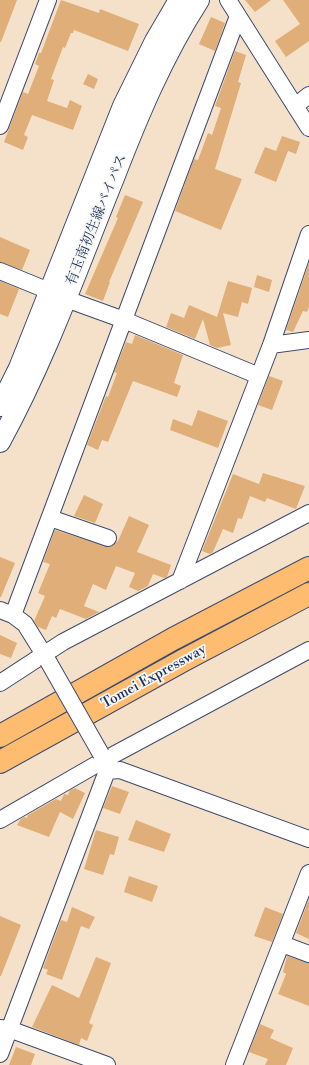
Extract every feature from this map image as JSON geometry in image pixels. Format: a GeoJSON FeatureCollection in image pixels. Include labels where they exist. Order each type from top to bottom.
{"type":"FeatureCollection","features":[{"type":"Feature","properties":{"kind":"highway","name":"Tomei Expressway"},"geometry":{"type":"LineString","coordinates":[[0,736],[172,639],[309,568]]}},
{"type":"Feature","properties":{"kind":"highway","name":"Tomei Expressway"},"geometry":{"type":"LineString","coordinates":[[0,762],[184,660],[309,594]]}},
{"type":"Feature","properties":{"kind":"street"},"geometry":{"type":"LineString","coordinates":[[0,126],[48,0]]}},
{"type":"Feature","properties":{"kind":"street","name":"有玉南初生線バイパス"},"geometry":{"type":"LineString","coordinates":[[0,442],[34,375],[58,295],[123,106],[155,41],[179,0]]}},
{"type":"Feature","properties":{"kind":"street","name":"有玉南初生線バイパス"},"geometry":{"type":"LineString","coordinates":[[0,406],[58,295],[139,114],[174,42],[199,0]]}},
{"type":"Feature","properties":{"kind":"street"},"geometry":{"type":"LineString","coordinates":[[228,0],[309,128]]}},
{"type":"Feature","properties":{"kind":"street"},"geometry":{"type":"LineString","coordinates":[[238,16],[50,518],[6,612],[20,618],[25,624],[104,762],[120,770],[309,839]]}},
{"type":"Feature","properties":{"kind":"street"},"geometry":{"type":"LineString","coordinates":[[295,106],[309,95]]}},
{"type":"Feature","properties":{"kind":"street"},"geometry":{"type":"LineString","coordinates":[[180,581],[271,345],[309,234]]}},
{"type":"Feature","properties":{"kind":"street"},"geometry":{"type":"LineString","coordinates":[[0,271],[124,320],[258,376]]}},
{"type":"Feature","properties":{"kind":"street"},"geometry":{"type":"LineString","coordinates":[[271,345],[309,340]]}},
{"type":"Feature","properties":{"kind":"street"},"geometry":{"type":"LineString","coordinates":[[0,683],[180,581],[309,513]]}},
{"type":"Feature","properties":{"kind":"street"},"geometry":{"type":"LineString","coordinates":[[50,518],[108,538]]}},
{"type":"Feature","properties":{"kind":"street"},"geometry":{"type":"LineString","coordinates":[[0,820],[309,650]]}},
{"type":"Feature","properties":{"kind":"street"},"geometry":{"type":"LineString","coordinates":[[0,1054],[4,1029],[104,762]]}},
{"type":"Feature","properties":{"kind":"street"},"geometry":{"type":"LineString","coordinates":[[234,1065],[309,873]]}},
{"type":"Feature","properties":{"kind":"street"},"geometry":{"type":"LineString","coordinates":[[282,944],[309,954]]}},
{"type":"Feature","properties":{"kind":"street"},"geometry":{"type":"LineString","coordinates":[[4,1029],[107,1065]]}},
{"type":"Feature","properties":{"kind":"building"},"geometry":{"type":"Polygon","coordinates":[[[0,0],[17,0],[1,42],[0,42],[0,0]]]}},
{"type":"Feature","properties":{"kind":"building"},"geometry":{"type":"Polygon","coordinates":[[[61,0],[99,13],[100,9],[139,24],[128,51],[74,30],[73,33],[71,33],[65,48],[63,47],[51,79],[54,80],[47,101],[67,108],[70,100],[82,106],[73,130],[32,115],[24,135],[28,137],[23,150],[4,142],[23,92],[28,94],[39,66],[35,64],[39,53],[41,53],[61,0]]]}},
{"type":"Feature","properties":{"kind":"building"},"geometry":{"type":"Polygon","coordinates":[[[245,0],[271,0],[255,12],[245,0]]]}},
{"type":"Feature","properties":{"kind":"building"},"geometry":{"type":"Polygon","coordinates":[[[283,0],[309,0],[309,41],[286,57],[275,41],[300,24],[283,0]]]}},
{"type":"Feature","properties":{"kind":"building"},"geometry":{"type":"Polygon","coordinates":[[[211,17],[225,23],[215,51],[199,44],[211,17]]]}},
{"type":"Feature","properties":{"kind":"building"},"geometry":{"type":"Polygon","coordinates":[[[235,51],[246,55],[238,82],[241,83],[215,169],[242,179],[221,230],[175,211],[194,159],[198,160],[208,133],[212,135],[221,108],[215,106],[235,51]]]}},
{"type":"Feature","properties":{"kind":"building"},"geometry":{"type":"Polygon","coordinates":[[[88,74],[98,79],[94,89],[83,84],[88,74]]]}},
{"type":"Feature","properties":{"kind":"building"},"geometry":{"type":"Polygon","coordinates":[[[282,136],[300,142],[296,154],[288,151],[276,182],[254,173],[265,147],[276,151],[282,136]]]}},
{"type":"Feature","properties":{"kind":"building"},"geometry":{"type":"Polygon","coordinates":[[[125,195],[143,202],[109,282],[103,301],[85,294],[118,218],[116,217],[125,195]]]}},
{"type":"Feature","properties":{"kind":"building"},"geometry":{"type":"Polygon","coordinates":[[[0,237],[30,250],[22,270],[0,262],[0,237]]]}},
{"type":"Feature","properties":{"kind":"building"},"geometry":{"type":"Polygon","coordinates":[[[309,263],[309,307],[307,312],[303,311],[293,332],[286,330],[309,263]]]}},
{"type":"Feature","properties":{"kind":"building"},"geometry":{"type":"Polygon","coordinates":[[[257,275],[272,280],[269,292],[254,287],[257,275]]]}},
{"type":"Feature","properties":{"kind":"building"},"geometry":{"type":"Polygon","coordinates":[[[0,281],[19,289],[8,317],[0,314],[0,281]]]}},
{"type":"Feature","properties":{"kind":"building"},"geometry":{"type":"Polygon","coordinates":[[[228,281],[252,288],[248,304],[242,302],[238,317],[223,313],[231,345],[217,348],[210,345],[203,319],[195,339],[166,327],[171,313],[184,318],[189,305],[217,317],[228,281]]]}},
{"type":"Feature","properties":{"kind":"building"},"geometry":{"type":"Polygon","coordinates":[[[135,335],[183,355],[174,383],[181,386],[177,397],[133,381],[108,442],[102,440],[98,450],[87,445],[106,396],[108,397],[117,373],[114,372],[126,342],[132,344],[135,335]]]}},
{"type":"Feature","properties":{"kind":"building"},"geometry":{"type":"Polygon","coordinates":[[[269,376],[283,381],[272,410],[258,405],[269,376]]]}},
{"type":"Feature","properties":{"kind":"building"},"geometry":{"type":"Polygon","coordinates":[[[198,410],[228,421],[218,448],[170,430],[173,419],[192,426],[198,410]]]}},
{"type":"Feature","properties":{"kind":"building"},"geometry":{"type":"Polygon","coordinates":[[[263,473],[305,486],[296,509],[267,498],[265,502],[250,496],[242,519],[238,518],[233,533],[223,529],[213,552],[210,554],[202,551],[233,474],[259,484],[263,473]]]}},
{"type":"Feature","properties":{"kind":"building"},"geometry":{"type":"Polygon","coordinates":[[[84,495],[103,504],[95,523],[74,516],[84,495]]]}},
{"type":"Feature","properties":{"kind":"building"},"geometry":{"type":"Polygon","coordinates":[[[129,516],[149,525],[137,552],[171,565],[167,577],[164,578],[153,574],[148,586],[138,591],[129,587],[135,573],[116,566],[106,590],[93,584],[84,606],[99,612],[86,619],[60,609],[56,618],[52,616],[46,630],[38,627],[34,621],[45,596],[38,593],[50,564],[43,562],[55,530],[109,547],[118,541],[129,516]]]}},
{"type":"Feature","properties":{"kind":"building"},"geometry":{"type":"Polygon","coordinates":[[[0,557],[15,563],[1,597],[0,597],[0,557]]]}},
{"type":"Feature","properties":{"kind":"building"},"geometry":{"type":"Polygon","coordinates":[[[0,635],[17,643],[11,658],[0,654],[0,635]]]}},
{"type":"Feature","properties":{"kind":"building"},"geometry":{"type":"Polygon","coordinates":[[[112,786],[129,792],[120,814],[103,808],[112,786]]]}},
{"type":"Feature","properties":{"kind":"building"},"geometry":{"type":"Polygon","coordinates":[[[75,788],[85,793],[73,819],[60,812],[49,837],[17,825],[24,817],[27,818],[28,815],[56,799],[61,801],[64,794],[68,795],[70,790],[75,788]]]}},
{"type":"Feature","properties":{"kind":"building"},"geometry":{"type":"Polygon","coordinates":[[[136,820],[171,834],[164,852],[128,840],[136,820]]]}},
{"type":"Feature","properties":{"kind":"building"},"geometry":{"type":"Polygon","coordinates":[[[96,830],[119,837],[114,855],[110,854],[103,875],[84,869],[96,830]]]}},
{"type":"Feature","properties":{"kind":"building"},"geometry":{"type":"Polygon","coordinates":[[[129,876],[158,886],[152,902],[124,892],[129,876]]]}},
{"type":"Feature","properties":{"kind":"building"},"geometry":{"type":"Polygon","coordinates":[[[309,899],[309,939],[296,933],[309,899]]]}},
{"type":"Feature","properties":{"kind":"building"},"geometry":{"type":"Polygon","coordinates":[[[72,907],[95,917],[89,929],[81,926],[62,980],[46,974],[48,970],[43,968],[61,920],[67,922],[72,907]]]}},
{"type":"Feature","properties":{"kind":"building"},"geometry":{"type":"Polygon","coordinates":[[[265,907],[283,914],[272,942],[254,936],[265,907]]]}},
{"type":"Feature","properties":{"kind":"building"},"geometry":{"type":"Polygon","coordinates":[[[0,916],[21,925],[1,976],[0,976],[0,916]]]}},
{"type":"Feature","properties":{"kind":"building"},"geometry":{"type":"Polygon","coordinates":[[[287,956],[309,963],[309,1006],[278,994],[286,974],[283,972],[287,956]]]}},
{"type":"Feature","properties":{"kind":"building"},"geometry":{"type":"Polygon","coordinates":[[[96,957],[111,963],[89,1023],[93,1025],[87,1041],[81,1038],[79,1045],[32,1027],[52,985],[79,998],[96,957]]]}},
{"type":"Feature","properties":{"kind":"building"},"geometry":{"type":"Polygon","coordinates":[[[260,1024],[274,1030],[270,1038],[293,1048],[286,1065],[265,1065],[268,1059],[249,1052],[260,1024]]]}},
{"type":"Feature","properties":{"kind":"building"},"geometry":{"type":"Polygon","coordinates":[[[16,1047],[35,1054],[31,1065],[9,1065],[16,1047]]]}}]}
